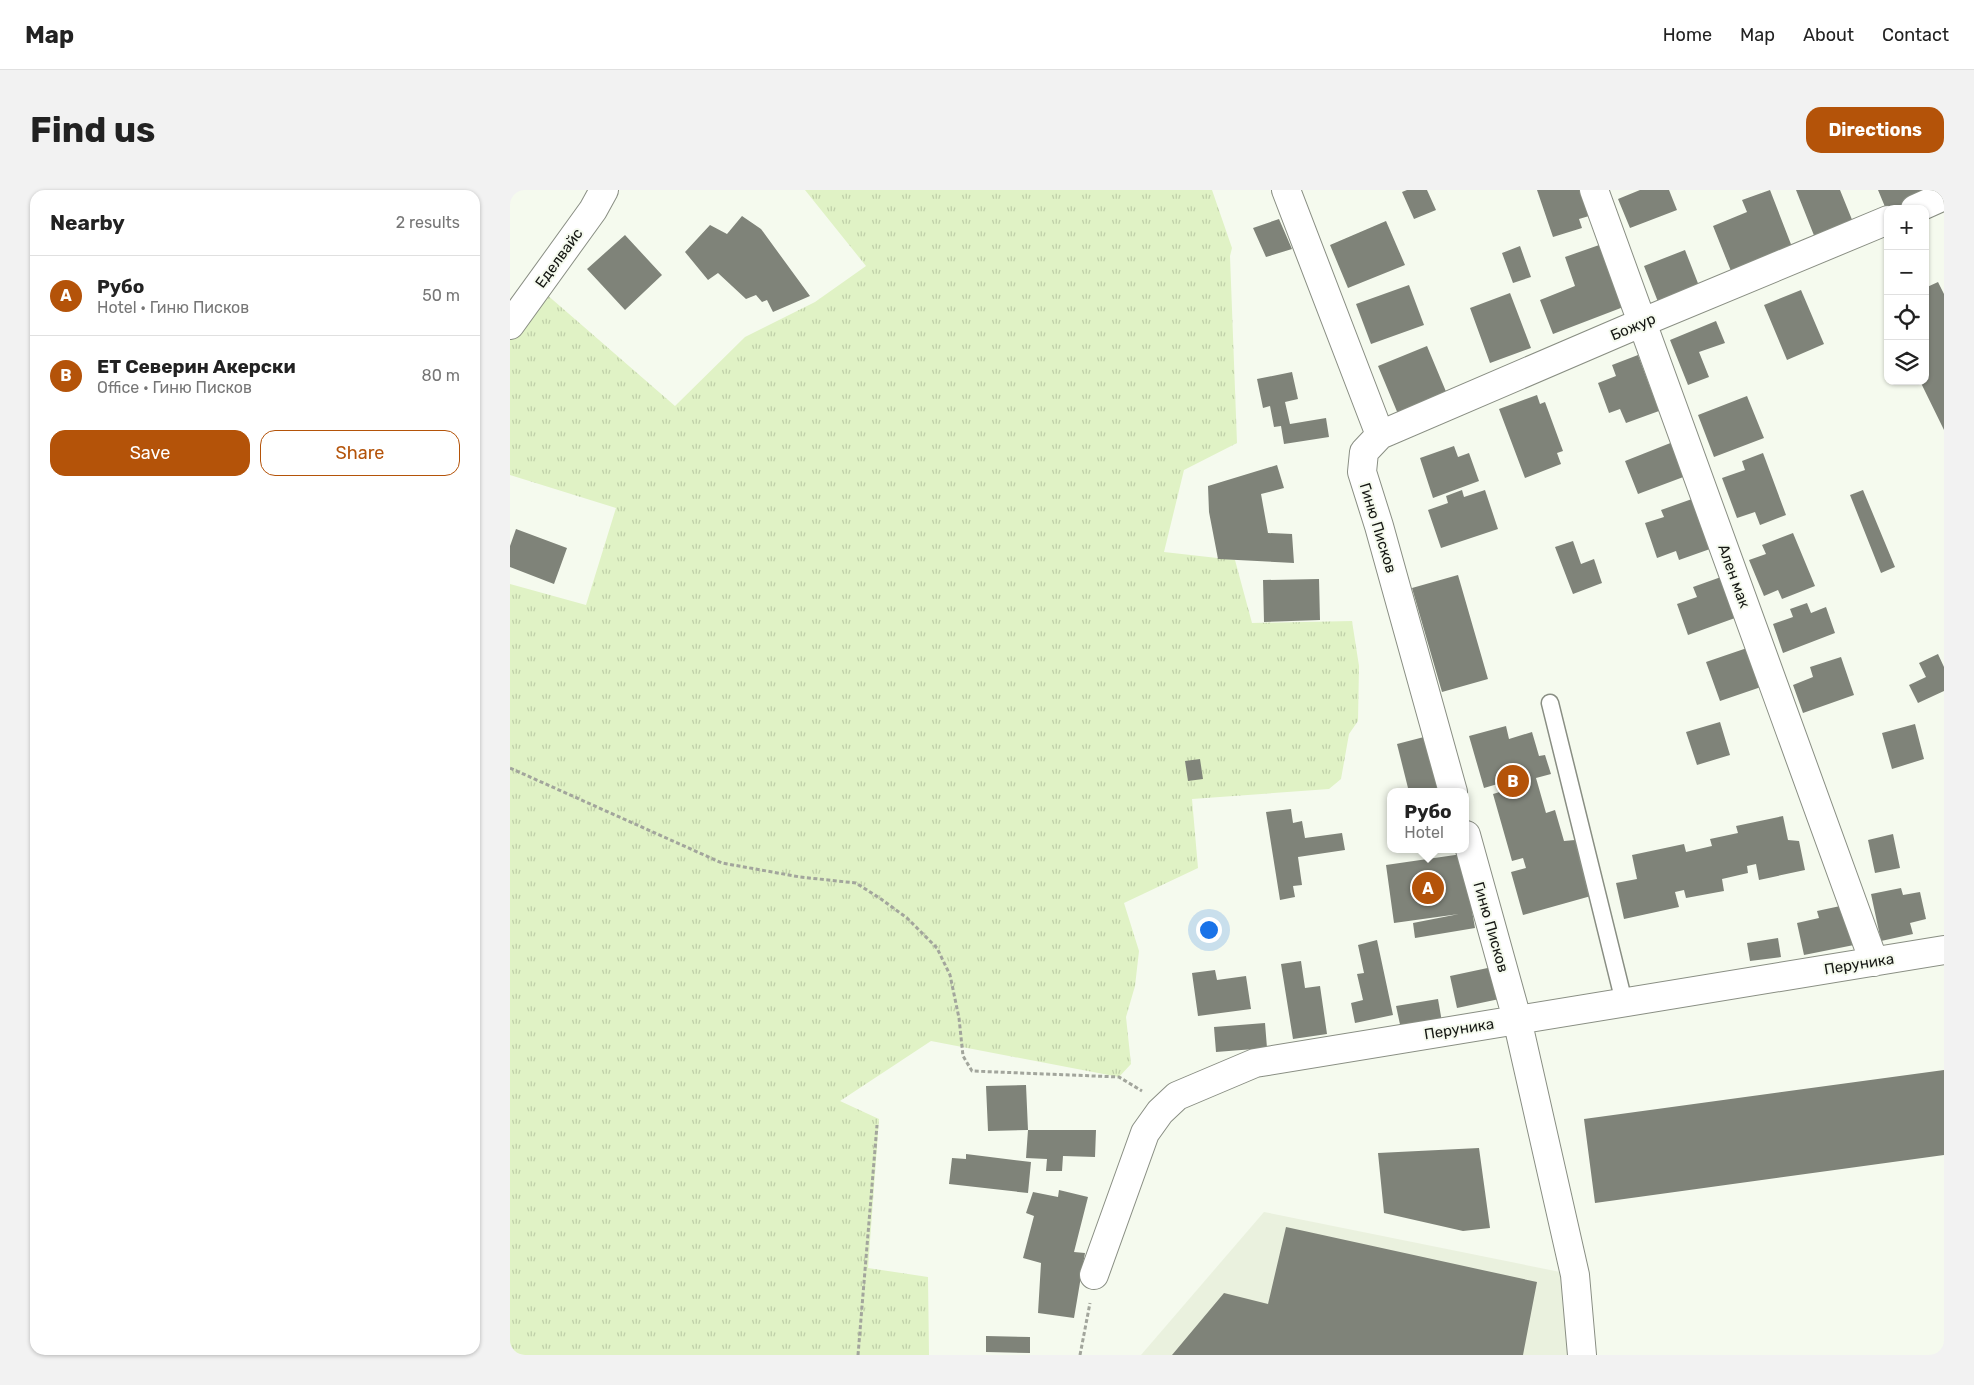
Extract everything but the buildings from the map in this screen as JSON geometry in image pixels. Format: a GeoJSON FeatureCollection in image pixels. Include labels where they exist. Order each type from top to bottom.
{"type":"FeatureCollection","features":[{"type":"Feature","properties":{"kind":"street","name":"Еделвайс"},"geometry":{"type":"LineString","coordinates":[[510,324],[593,210],[604,190]]}},
{"type":"Feature","properties":{"kind":"street"},"geometry":{"type":"LineString","coordinates":[[1286,190],[1380,435]]}},
{"type":"Feature","properties":{"kind":"street","name":"Ален мак"},"geometry":{"type":"LineString","coordinates":[[1594,190],[1874,962]]}},
{"type":"Feature","properties":{"kind":"street"},"geometry":{"type":"LineString","coordinates":[[1923,205],[1944,196]]}},
{"type":"Feature","properties":{"kind":"street","name":"Божур"},"geometry":{"type":"LineString","coordinates":[[1380,435],[1643,322],[1884,222]]}},
{"type":"Feature","properties":{"kind":"street","name":"Гиню Писков"},"geometry":{"type":"LineString","coordinates":[[1380,435],[1364,452],[1362,472],[1382,536],[1452,788]]}},
{"type":"Feature","properties":{"kind":"street","name":"Гиню Писков"},"geometry":{"type":"LineString","coordinates":[[1469,846],[1517,1019],[1575,1275],[1582,1355]]}},
{"type":"Feature","properties":{"kind":"street","name":"Перуника"},"geometry":{"type":"LineString","coordinates":[[1094,1275],[1145,1133],[1166,1106],[1177,1096],[1255,1063],[1944,950]]}},
{"type":"Feature","properties":{"kind":"lane"},"geometry":{"type":"LineString","coordinates":[[1550,703],[1624,1002]]}},
{"type":"Feature","properties":{"kind":"path"},"geometry":{"type":"LineString","coordinates":[[510,768],[722,863],[800,877],[856,883],[907,918],[937,948],[950,975],[959,1018],[963,1056],[972,1071],[1119,1077],[1166,1106]]}},
{"type":"Feature","properties":{"kind":"path"},"geometry":{"type":"LineString","coordinates":[[858,1355],[877,1124]]}},
{"type":"Feature","properties":{"kind":"path"},"geometry":{"type":"LineString","coordinates":[[1080,1355],[1094,1275]]}},
{"type":"Feature","properties":{"kind":"shaded area"},"geometry":{"type":"Polygon","coordinates":[[[1264,1212],[1575,1275],[1582,1355],[1141,1355],[1264,1212]]]}},
{"type":"Feature","properties":{"kind":"green space"},"geometry":{"type":"Polygon","coordinates":[[[805,190],[1212,190],[1232,248],[1230,256],[1237,443],[1184,470],[1164,552],[1235,560],[1252,623],[1352,621],[1359,666],[1358,721],[1349,734],[1341,779],[1329,789],[1192,799],[1198,868],[1124,903],[1139,951],[1135,986],[1126,1017],[1131,1064],[1119,1077],[931,1041],[840,1101],[879,1119],[868,1268],[928,1277],[929,1355],[510,1355],[510,584],[586,605],[616,508],[510,475],[510,325],[538,287],[675,406],[745,337],[815,302],[866,266],[805,190]]]}},
{"type":"Feature","properties":{"kind":"place","name":"ЕТ Северин Акерски"},"geometry":{"type":"Point","coordinates":[1513,781]}},
{"type":"Feature","properties":{"kind":"place","name":"Рубо"},"geometry":{"type":"Point","coordinates":[1428,888]}}]}
